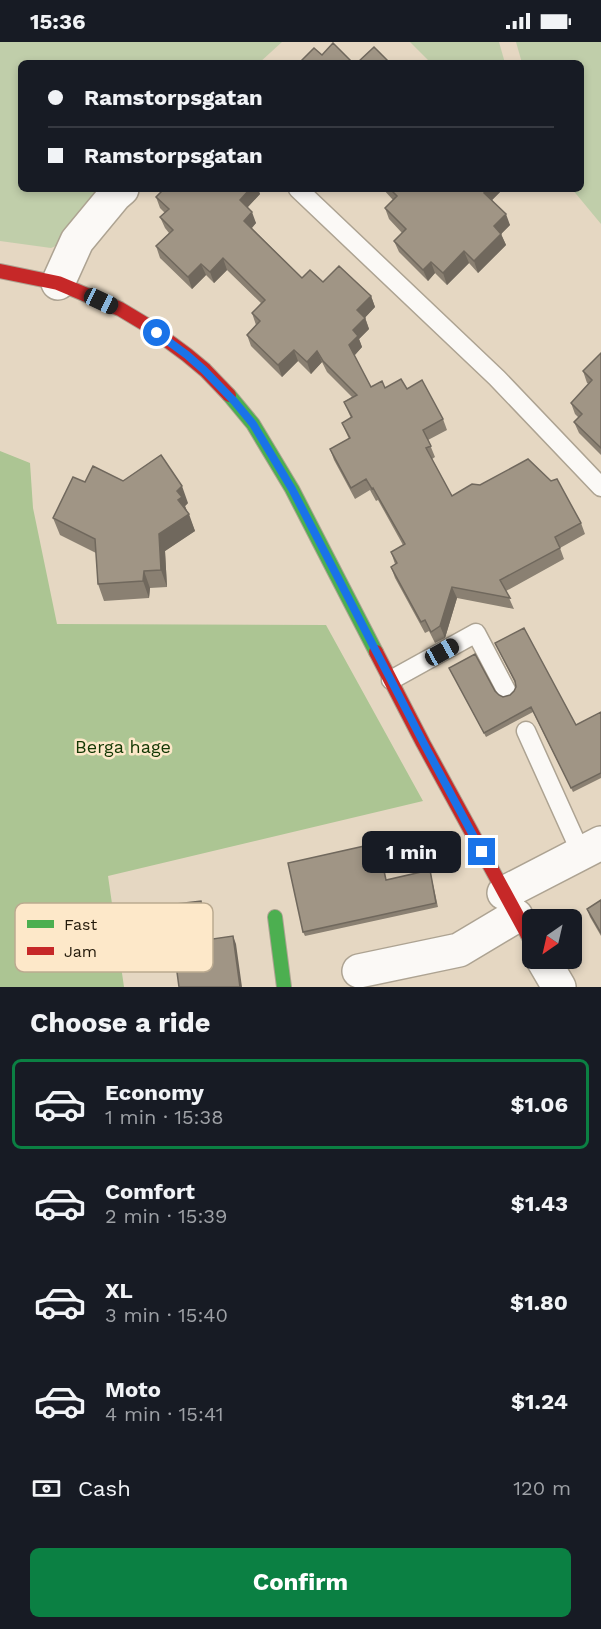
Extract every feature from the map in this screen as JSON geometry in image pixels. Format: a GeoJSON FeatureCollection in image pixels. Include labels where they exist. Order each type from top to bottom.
{"type":"FeatureCollection","features":[{"type":"Feature","properties":{"kind":"street"},"geometry":{"type":"LineString","coordinates":[[58,283],[77,241],[118,192]]}},
{"type":"Feature","properties":{"kind":"street"},"geometry":{"type":"LineString","coordinates":[[0,271],[58,283],[120,309],[145,324],[187,355],[234,401],[253,424],[292,489],[522,925]]}},
{"type":"Feature","properties":{"kind":"street"},"geometry":{"type":"LineString","coordinates":[[359,971],[459,950],[510,904],[591,848]]}},
{"type":"Feature","properties":{"kind":"street"},"geometry":{"type":"LineString","coordinates":[[275,917],[284,987]]}},
{"type":"Feature","properties":{"kind":"street"},"geometry":{"type":"LineString","coordinates":[[548,969],[558,987]]}},
{"type":"Feature","properties":{"kind":"lane"},"geometry":{"type":"LineString","coordinates":[[301,192],[497,378],[601,487]]}},
{"type":"Feature","properties":{"kind":"lane"},"geometry":{"type":"LineString","coordinates":[[391,680],[476,633],[506,690]]}},
{"type":"Feature","properties":{"kind":"lane"},"geometry":{"type":"LineString","coordinates":[[526,731],[591,848]]}},
{"type":"Feature","properties":{"kind":"green space"},"geometry":{"type":"Polygon","coordinates":[[[0,42],[282,42],[262,60],[18,60],[18,192],[103,192],[63,243],[51,248],[0,241],[0,42]]]}},
{"type":"Feature","properties":{"kind":"green space"},"geometry":{"type":"Polygon","coordinates":[[[410,42],[499,42],[504,60],[428,60],[410,42]]]}},
{"type":"Feature","properties":{"kind":"green space"},"geometry":{"type":"Polygon","coordinates":[[[516,42],[601,42],[601,224],[574,192],[584,192],[584,60],[521,60],[516,42]]]}},
{"type":"Feature","properties":{"kind":"green space","name":"Berga hage"},"geometry":{"type":"Polygon","coordinates":[[[0,451],[30,463],[33,508],[57,624],[326,625],[423,801],[108,876],[112,903],[15,903],[15,972],[122,972],[124,987],[0,987],[0,451]]]}},
{"type":"Feature","properties":{"kind":"building"},"geometry":{"type":"Polygon","coordinates":[[[333,43],[350,60],[302,60],[314,48],[322,55],[333,43]]]}},
{"type":"Feature","properties":{"kind":"building"},"geometry":{"type":"Polygon","coordinates":[[[374,47],[387,60],[360,60],[374,47]]]}},
{"type":"Feature","properties":{"kind":"building"},"geometry":{"type":"Polygon","coordinates":[[[161,192],[247,192],[240,200],[252,212],[244,221],[302,278],[310,270],[323,282],[339,266],[371,296],[357,310],[365,318],[353,330],[358,336],[349,345],[371,387],[382,381],[385,388],[401,379],[407,389],[422,380],[443,419],[423,430],[431,446],[426,448],[452,496],[472,484],[480,485],[528,459],[551,481],[557,479],[581,523],[555,537],[560,548],[500,580],[510,598],[452,587],[440,626],[431,632],[425,620],[421,622],[391,567],[397,563],[391,552],[405,544],[366,479],[351,488],[330,449],[350,438],[342,423],[352,417],[344,402],[357,395],[323,361],[317,351],[307,362],[294,350],[278,365],[247,335],[260,321],[252,313],[265,300],[223,258],[210,272],[201,264],[188,277],[156,246],[173,230],[160,217],[169,209],[156,197],[161,192]]]}},
{"type":"Feature","properties":{"kind":"building"},"geometry":{"type":"Polygon","coordinates":[[[393,192],[485,192],[506,214],[494,226],[501,234],[474,261],[464,251],[443,273],[431,262],[423,270],[394,241],[406,229],[385,208],[397,196],[393,192]]]}},
{"type":"Feature","properties":{"kind":"building"},"geometry":{"type":"Polygon","coordinates":[[[601,353],[601,448],[574,422],[582,414],[571,403],[592,380],[583,371],[601,353]]]}},
{"type":"Feature","properties":{"kind":"building"},"geometry":{"type":"Polygon","coordinates":[[[161,455],[182,486],[177,491],[182,497],[178,500],[189,514],[159,534],[161,570],[144,571],[143,581],[98,584],[95,539],[53,518],[73,477],[85,482],[93,466],[123,481],[161,455]]]}},
{"type":"Feature","properties":{"kind":"building"},"geometry":{"type":"Polygon","coordinates":[[[524,628],[576,725],[601,712],[601,773],[571,788],[531,707],[484,733],[449,668],[475,654],[495,691],[503,697],[510,695],[516,687],[515,681],[495,643],[524,628]]]}},
{"type":"Feature","properties":{"kind":"building"},"geometry":{"type":"Polygon","coordinates":[[[378,843],[386,880],[430,870],[436,903],[303,932],[288,863],[378,843]]]}},
{"type":"Feature","properties":{"kind":"building"},"geometry":{"type":"Polygon","coordinates":[[[601,900],[601,933],[587,909],[601,900]]]}},
{"type":"Feature","properties":{"kind":"building"},"geometry":{"type":"Polygon","coordinates":[[[233,936],[240,987],[179,987],[177,972],[213,972],[213,939],[233,936]]]}},
{"type":"Feature","properties":{"kind":"traffic: fast"},"geometry":{"type":"LineString","coordinates":[[229,395],[253,424],[292,489],[376,652]]}},
{"type":"Feature","properties":{"kind":"traffic: fast"},"geometry":{"type":"LineString","coordinates":[[275,917],[284,987]]}},
{"type":"Feature","properties":{"kind":"traffic: jam"},"geometry":{"type":"LineString","coordinates":[[0,271],[58,283],[120,309],[187,355],[229,395]]}},
{"type":"Feature","properties":{"kind":"traffic: jam"},"geometry":{"type":"LineString","coordinates":[[376,652],[522,925]]}},
{"type":"Feature","properties":{"kind":"route"},"geometry":{"type":"LineString","coordinates":[[157,333],[204,370],[253,424],[292,489],[482,852]]}}]}
